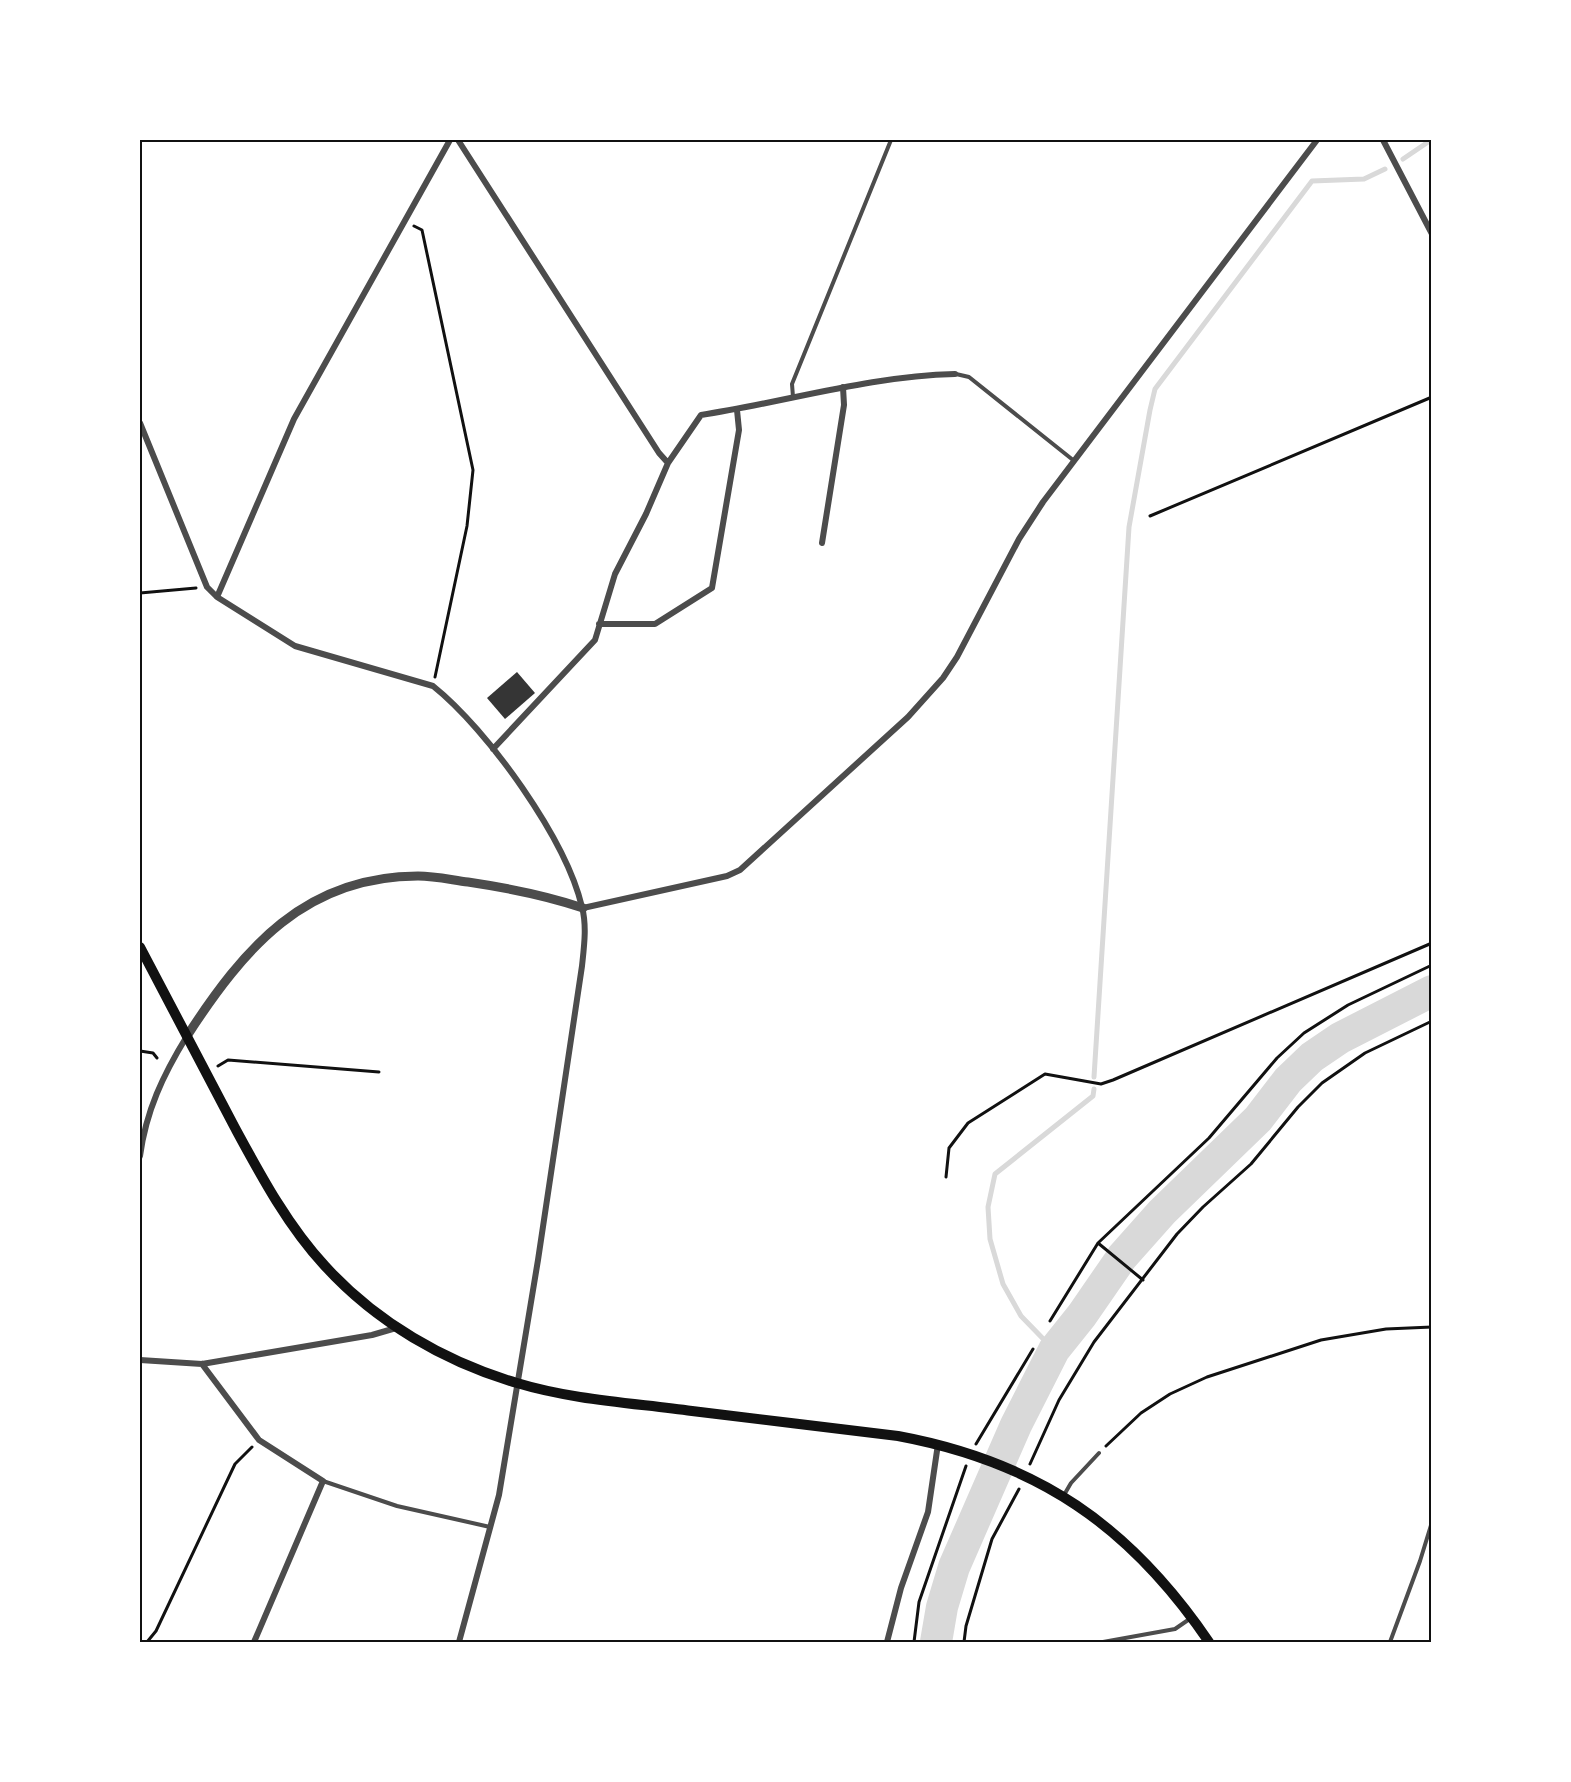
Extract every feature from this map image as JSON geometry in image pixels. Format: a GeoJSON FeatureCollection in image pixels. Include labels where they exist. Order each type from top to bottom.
{"type":"FeatureCollection","features":[{"type":"Feature","properties":{"kind":"main road"},"geometry":{"type":"LineString","coordinates":[[140,946],[206,1074],[267,1186],[287,1217],[325,1266],[362,1301],[396,1328],[438,1351],[518,1383],[592,1398],[898,1437],[938,1444],[974,1455],[1023,1474],[1063,1496],[1107,1526],[1145,1562],[1209,1642]]}},
{"type":"Feature","properties":{"kind":"street"},"geometry":{"type":"LineString","coordinates":[[217,597],[294,419],[450,140]]}},
{"type":"Feature","properties":{"kind":"street"},"geometry":{"type":"LineString","coordinates":[[458,140],[659,453],[668,463]]}},
{"type":"Feature","properties":{"kind":"street"},"geometry":{"type":"LineString","coordinates":[[140,1156],[150,1107],[163,1078],[207,1005],[252,948],[300,909],[354,884],[382,878],[420,876],[520,890],[556,898],[583,908],[727,876],[740,870],[871,752],[927,696],[957,657],[1019,539],[1042,502],[1317,140]]}},
{"type":"Feature","properties":{"kind":"street"},"geometry":{"type":"LineString","coordinates":[[1383,140],[1431,234]]}},
{"type":"Feature","properties":{"kind":"street"},"geometry":{"type":"LineString","coordinates":[[493,749],[595,640],[615,574],[646,514],[668,463],[701,415],[736,410],[843,387],[955,374]]}},
{"type":"Feature","properties":{"kind":"street"},"geometry":{"type":"LineString","coordinates":[[822,543],[844,405],[843,387]]}},
{"type":"Feature","properties":{"kind":"street"},"geometry":{"type":"LineString","coordinates":[[599,624],[655,624],[712,588],[739,430],[736,410]]}},
{"type":"Feature","properties":{"kind":"street"},"geometry":{"type":"LineString","coordinates":[[140,423],[207,587],[217,597],[295,646],[433,686],[449,698],[493,749],[539,813],[560,848],[583,908],[585,938],[582,966],[518,1383],[499,1495],[459,1642]]}},
{"type":"Feature","properties":{"kind":"street"},"geometry":{"type":"LineString","coordinates":[[140,1360],[202,1364],[372,1335],[396,1328]]}},
{"type":"Feature","properties":{"kind":"street"},"geometry":{"type":"LineString","coordinates":[[202,1364],[259,1440],[323,1481],[255,1642]]}},
{"type":"Feature","properties":{"kind":"street"},"geometry":{"type":"LineString","coordinates":[[887,1642],[901,1588],[927,1512],[938,1444]]}},
{"type":"Feature","properties":{"kind":"lane"},"geometry":{"type":"LineString","coordinates":[[793,397],[792,384],[891,140]]}},
{"type":"Feature","properties":{"kind":"lane"},"geometry":{"type":"LineString","coordinates":[[955,374],[969,377],[1073,460]]}},
{"type":"Feature","properties":{"kind":"lane"},"geometry":{"type":"LineString","coordinates":[[1063,1496],[1071,1483],[1098,1453]]}},
{"type":"Feature","properties":{"kind":"lane"},"geometry":{"type":"LineString","coordinates":[[323,1481],[397,1506],[490,1527]]}},
{"type":"Feature","properties":{"kind":"lane"},"geometry":{"type":"LineString","coordinates":[[1390,1642],[1420,1561],[1431,1522]]}},
{"type":"Feature","properties":{"kind":"lane"},"geometry":{"type":"LineString","coordinates":[[1103,1642],[1175,1629],[1191,1618]]}},
{"type":"Feature","properties":{"kind":"path"},"geometry":{"type":"LineString","coordinates":[[404,222],[422,230],[473,470],[467,526],[433,686]]}},
{"type":"Feature","properties":{"kind":"path"},"geometry":{"type":"LineString","coordinates":[[1150,516],[1431,398]]}},
{"type":"Feature","properties":{"kind":"path"},"geometry":{"type":"LineString","coordinates":[[140,593],[207,587]]}},
{"type":"Feature","properties":{"kind":"path"},"geometry":{"type":"LineString","coordinates":[[946,1177],[949,1148],[968,1123],[1045,1074],[1101,1084],[1113,1080],[1431,943]]}},
{"type":"Feature","properties":{"kind":"path"},"geometry":{"type":"LineString","coordinates":[[1050,1321],[1098,1243],[1209,1138],[1277,1058],[1305,1033],[1348,1005],[1431,965]]}},
{"type":"Feature","properties":{"kind":"path"},"geometry":{"type":"LineString","coordinates":[[964,1642],[966,1626],[992,1539],[1054,1410],[1073,1375],[1109,1321],[1177,1234],[1251,1164],[1298,1107],[1322,1083],[1365,1053],[1431,1021]]}},
{"type":"Feature","properties":{"kind":"path"},"geometry":{"type":"LineString","coordinates":[[140,1051],[153,1053],[158,1058]]}},
{"type":"Feature","properties":{"kind":"path"},"geometry":{"type":"LineString","coordinates":[[206,1074],[228,1060],[379,1072]]}},
{"type":"Feature","properties":{"kind":"path"},"geometry":{"type":"LineString","coordinates":[[1098,1243],[1143,1280]]}},
{"type":"Feature","properties":{"kind":"path"},"geometry":{"type":"LineString","coordinates":[[1098,1453],[1141,1413],[1170,1394],[1207,1377],[1331,1338],[1386,1329],[1431,1327]]}},
{"type":"Feature","properties":{"kind":"path"},"geometry":{"type":"LineString","coordinates":[[914,1642],[920,1602],[974,1455],[996,1407],[1033,1349]]}},
{"type":"Feature","properties":{"kind":"path"},"geometry":{"type":"LineString","coordinates":[[147,1642],[156,1631],[235,1464],[259,1440]]}},
{"type":"Feature","properties":{"kind":"building"},"geometry":{"type":"Polygon","coordinates":[[[517,672],[535,693],[505,719],[487,698],[517,672]]]}},
{"type":"Feature","properties":{"kind":"waterway"},"geometry":{"type":"LineString","coordinates":[[1403,159],[1431,140]]}},
{"type":"Feature","properties":{"kind":"waterway"},"geometry":{"type":"LineString","coordinates":[[1094,1077],[1129,527],[1155,389],[1312,181],[1364,179],[1385,169]]}},
{"type":"Feature","properties":{"kind":"waterway"},"geometry":{"type":"LineString","coordinates":[[936,1642],[942,1607],[954,1567],[1016,1425],[1054,1350],[1082,1315],[1122,1257],[1162,1212],[1258,1119],[1288,1080],[1312,1057],[1340,1038],[1432,991]]}},
{"type":"Feature","properties":{"kind":"waterway"},"geometry":{"type":"LineString","coordinates":[[1054,1350],[1021,1316],[1003,1284],[990,1239],[988,1207],[995,1174],[1093,1096],[1094,1089]]}}]}
